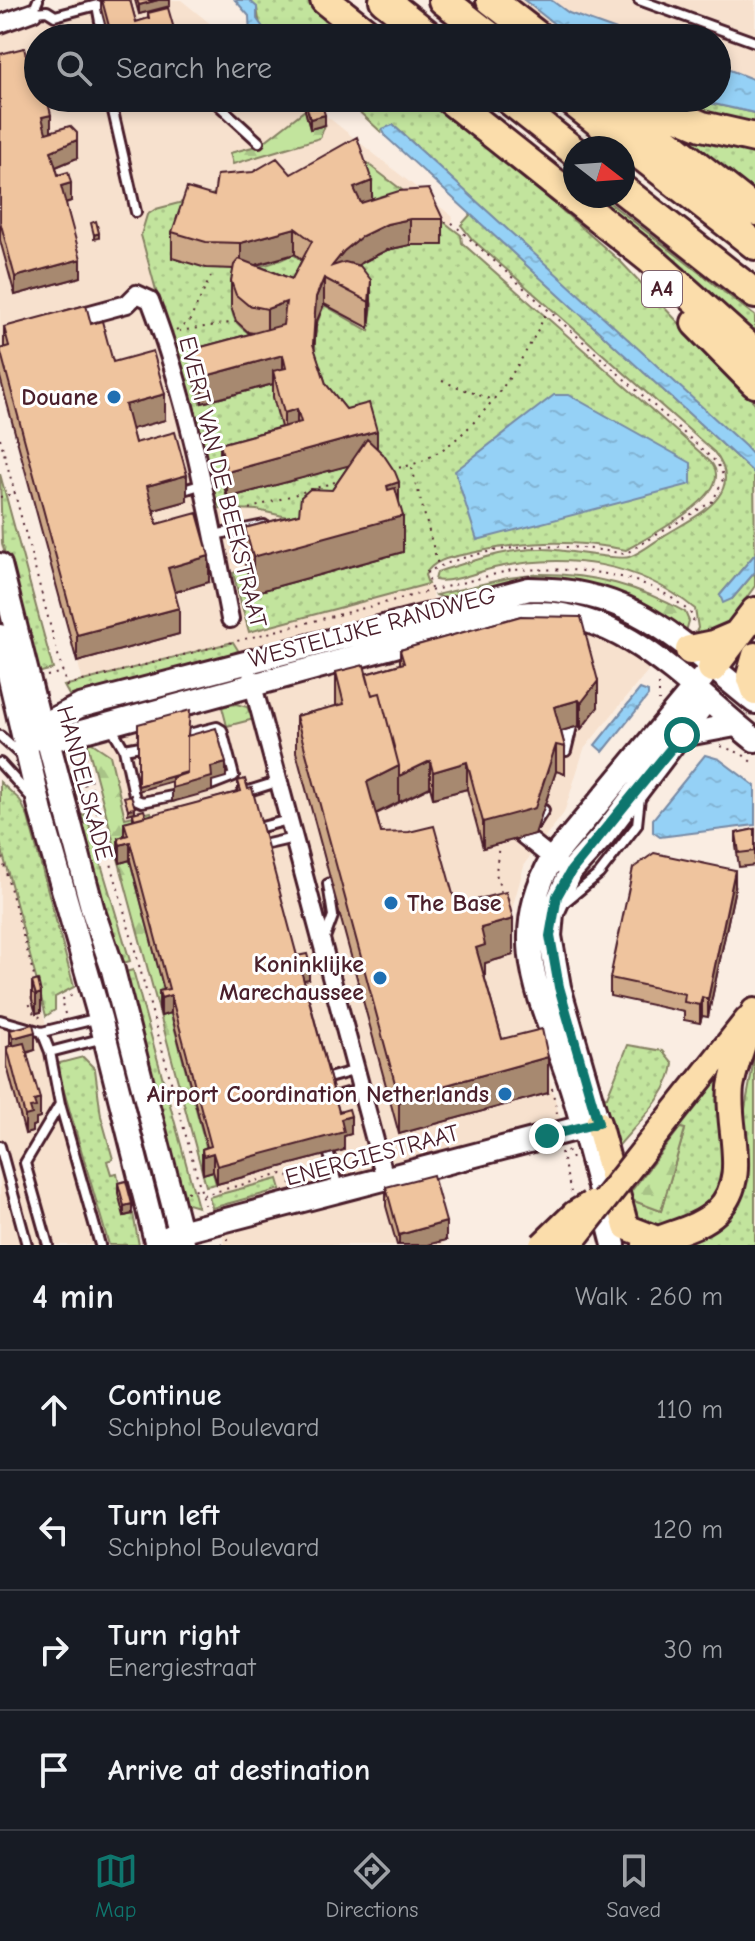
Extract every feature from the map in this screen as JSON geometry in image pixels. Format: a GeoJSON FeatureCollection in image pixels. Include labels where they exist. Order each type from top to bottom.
{"type":"FeatureCollection","features":[{"type":"Feature","properties":{"kind":"highway"},"geometry":{"type":"LineString","coordinates":[[325,0],[355,24]]}},
{"type":"Feature","properties":{"kind":"highway"},"geometry":{"type":"LineString","coordinates":[[384,0],[414,24]]}},
{"type":"Feature","properties":{"kind":"highway"},"geometry":{"type":"LineString","coordinates":[[443,0],[474,24]]}},
{"type":"Feature","properties":{"kind":"highway"},"geometry":{"type":"LineString","coordinates":[[491,0],[522,24]]}},
{"type":"Feature","properties":{"kind":"highway","name":"A4"},"geometry":{"type":"LineString","coordinates":[[466,112],[563,190]]}},
{"type":"Feature","properties":{"kind":"highway"},"geometry":{"type":"LineString","coordinates":[[525,112],[563,142]]}},
{"type":"Feature","properties":{"kind":"highway"},"geometry":{"type":"LineString","coordinates":[[586,112],[755,245]]}},
{"type":"Feature","properties":{"kind":"highway"},"geometry":{"type":"LineString","coordinates":[[630,112],[755,211]]}},
{"type":"Feature","properties":{"kind":"highway"},"geometry":{"type":"LineString","coordinates":[[669,112],[702,126],[755,138]]}},
{"type":"Feature","properties":{"kind":"highway","name":"A4"},"geometry":{"type":"LineString","coordinates":[[635,199],[755,294]]}},
{"type":"Feature","properties":{"kind":"highway","name":"A4"},"geometry":{"type":"LineString","coordinates":[[582,208],[755,383]]}},
{"type":"Feature","properties":{"kind":"highway","name":"A4"},"geometry":{"type":"LineString","coordinates":[[586,208],[650,259],[755,353]]}},
{"type":"Feature","properties":{"kind":"highway"},"geometry":{"type":"LineString","coordinates":[[726,668],[755,612]]}},
{"type":"Feature","properties":{"kind":"main road"},"geometry":{"type":"LineString","coordinates":[[726,668],[755,693]]}},
{"type":"Feature","properties":{"kind":"main road"},"geometry":{"type":"LineString","coordinates":[[590,1125],[626,1227],[651,1242],[707,1219],[727,1197],[736,1162],[730,1124],[731,1086],[755,1010]]}},
{"type":"Feature","properties":{"kind":"main road"},"geometry":{"type":"LineString","coordinates":[[569,1245],[755,1010]]}},
{"type":"Feature","properties":{"kind":"main road"},"geometry":{"type":"LineString","coordinates":[[542,1245],[574,1214],[610,1193]]}},
{"type":"Feature","properties":{"kind":"street"},"geometry":{"type":"LineString","coordinates":[[0,24],[35,6]]}},
{"type":"Feature","properties":{"kind":"street","name":"EVERT VAN DE BEEKSTRAAT"},"geometry":{"type":"LineString","coordinates":[[56,323],[127,304],[137,294],[150,300],[163,334],[193,468],[203,484],[230,619]]}},
{"type":"Feature","properties":{"kind":"street","name":"HANDELSKADE"},"geometry":{"type":"LineString","coordinates":[[0,565],[31,680],[38,733],[31,763],[41,812],[102,1028],[171,1242]]}},
{"type":"Feature","properties":{"kind":"street","name":"WESTELIJKE RANDWEG"},"geometry":{"type":"LineString","coordinates":[[38,733],[73,709],[529,589],[567,589],[606,598],[636,610],[726,668],[755,702]]}},
{"type":"Feature","properties":{"kind":"street","name":"WESTELIJKE RANDWEG"},"geometry":{"type":"LineString","coordinates":[[38,733],[79,732],[193,707],[253,686],[452,638],[533,613],[567,616],[623,635],[670,670],[726,668]]}},
{"type":"Feature","properties":{"kind":"street","name":"HANDELSKADE"},"geometry":{"type":"LineString","coordinates":[[0,636],[38,733],[68,772],[126,1022],[171,1242]]}},
{"type":"Feature","properties":{"kind":"street","name":"EVERT VAN DE BEEKSTRAAT"},"geometry":{"type":"LineString","coordinates":[[247,662],[385,1178]]}},
{"type":"Feature","properties":{"kind":"street"},"geometry":{"type":"LineString","coordinates":[[614,1245],[550,936],[561,865],[673,710],[726,668]]}},
{"type":"Feature","properties":{"kind":"street"},"geometry":{"type":"LineString","coordinates":[[590,1125],[534,983],[530,960],[532,909],[540,879],[561,865],[641,787],[682,735],[726,668]]}},
{"type":"Feature","properties":{"kind":"street","name":"WESTELIJKE RANDWEG"},"geometry":{"type":"LineString","coordinates":[[726,668],[735,725],[755,740]]}},
{"type":"Feature","properties":{"kind":"street"},"geometry":{"type":"LineString","coordinates":[[670,670],[674,688],[673,710]]}},
{"type":"Feature","properties":{"kind":"street"},"geometry":{"type":"LineString","coordinates":[[31,680],[47,701],[73,709]]}},
{"type":"Feature","properties":{"kind":"street"},"geometry":{"type":"LineString","coordinates":[[682,735],[735,725]]}},
{"type":"Feature","properties":{"kind":"street"},"geometry":{"type":"LineString","coordinates":[[511,822],[561,865]]}},
{"type":"Feature","properties":{"kind":"street"},"geometry":{"type":"LineString","coordinates":[[102,1028],[126,1022]]}},
{"type":"Feature","properties":{"kind":"street","name":"ENERGIESTRAAT"},"geometry":{"type":"LineString","coordinates":[[171,1242],[210,1224],[590,1125]]}},
{"type":"Feature","properties":{"kind":"lane"},"geometry":{"type":"LineString","coordinates":[[35,6],[55,16],[109,0]]}},
{"type":"Feature","properties":{"kind":"lane"},"geometry":{"type":"LineString","coordinates":[[639,0],[705,24]]}},
{"type":"Feature","properties":{"kind":"lane"},"geometry":{"type":"LineString","coordinates":[[97,5],[100,24]]}},
{"type":"Feature","properties":{"kind":"lane"},"geometry":{"type":"LineString","coordinates":[[731,33],[755,42]]}},
{"type":"Feature","properties":{"kind":"lane"},"geometry":{"type":"LineString","coordinates":[[113,112],[136,212]]}},
{"type":"Feature","properties":{"kind":"lane"},"geometry":{"type":"LineString","coordinates":[[226,112],[259,142]]}},
{"type":"Feature","properties":{"kind":"lane"},"geometry":{"type":"LineString","coordinates":[[184,490],[203,484]]}},
{"type":"Feature","properties":{"kind":"lane"},"geometry":{"type":"LineString","coordinates":[[213,528],[272,525]]}},
{"type":"Feature","properties":{"kind":"lane"},"geometry":{"type":"LineString","coordinates":[[548,756],[561,749],[569,727],[568,708],[575,722],[566,751]]}},
{"type":"Feature","properties":{"kind":"lane"},"geometry":{"type":"LineString","coordinates":[[110,724],[124,749],[135,799],[142,802],[172,796]]}},
{"type":"Feature","properties":{"kind":"lane"},"geometry":{"type":"LineString","coordinates":[[181,736],[186,724]]}},
{"type":"Feature","properties":{"kind":"lane"},"geometry":{"type":"LineString","coordinates":[[169,739],[217,727],[222,730],[234,778],[211,785]]}},
{"type":"Feature","properties":{"kind":"lane"},"geometry":{"type":"LineString","coordinates":[[0,736],[31,763],[68,772]]}},
{"type":"Feature","properties":{"kind":"lane"},"geometry":{"type":"LineString","coordinates":[[124,749],[157,742]]}},
{"type":"Feature","properties":{"kind":"lane"},"geometry":{"type":"LineString","coordinates":[[0,763],[41,812]]}},
{"type":"Feature","properties":{"kind":"lane"},"geometry":{"type":"LineString","coordinates":[[234,795],[277,782]]}},
{"type":"Feature","properties":{"kind":"lane"},"geometry":{"type":"LineString","coordinates":[[552,913],[599,874],[637,825],[641,787]]}},
{"type":"Feature","properties":{"kind":"lane"},"geometry":{"type":"LineString","coordinates":[[511,822],[542,799]]}},
{"type":"Feature","properties":{"kind":"lane"},"geometry":{"type":"LineString","coordinates":[[511,822],[544,810]]}},
{"type":"Feature","properties":{"kind":"lane"},"geometry":{"type":"LineString","coordinates":[[244,831],[288,820]]}},
{"type":"Feature","properties":{"kind":"lane"},"geometry":{"type":"LineString","coordinates":[[248,848],[294,838]]}},
{"type":"Feature","properties":{"kind":"lane"},"geometry":{"type":"LineString","coordinates":[[323,943],[333,916],[328,884],[352,876]]}},
{"type":"Feature","properties":{"kind":"lane"},"geometry":{"type":"LineString","coordinates":[[530,960],[559,987]]}},
{"type":"Feature","properties":{"kind":"lane"},"geometry":{"type":"LineString","coordinates":[[0,1020],[42,1032],[102,1028]]}},
{"type":"Feature","properties":{"kind":"lane"},"geometry":{"type":"LineString","coordinates":[[50,1052],[102,1028]]}},
{"type":"Feature","properties":{"kind":"lane"},"geometry":{"type":"LineString","coordinates":[[42,1032],[50,1052],[60,1104],[100,1245]]}},
{"type":"Feature","properties":{"kind":"lane"},"geometry":{"type":"LineString","coordinates":[[308,1084],[357,1070]]}},
{"type":"Feature","properties":{"kind":"lane"},"geometry":{"type":"LineString","coordinates":[[313,1103],[362,1089]]}},
{"type":"Feature","properties":{"kind":"lane"},"geometry":{"type":"LineString","coordinates":[[48,1245],[25,1163],[60,1104]]}},
{"type":"Feature","properties":{"kind":"lane"},"geometry":{"type":"LineString","coordinates":[[0,1146],[27,1245]]}},
{"type":"Feature","properties":{"kind":"lane"},"geometry":{"type":"LineString","coordinates":[[329,1154],[338,1191]]}},
{"type":"Feature","properties":{"kind":"path"},"geometry":{"type":"LineString","coordinates":[[431,589],[427,572],[438,566],[513,547],[580,546],[625,554],[713,501],[724,477],[717,463],[546,312],[450,221],[442,223]]}},
{"type":"Feature","properties":{"kind":"path"},"geometry":{"type":"LineString","coordinates":[[213,272],[189,322],[174,332],[245,320]]}},
{"type":"Feature","properties":{"kind":"path"},"geometry":{"type":"LineString","coordinates":[[384,468],[412,468],[455,438],[493,400],[531,345],[546,312]]}},
{"type":"Feature","properties":{"kind":"path"},"geometry":{"type":"LineString","coordinates":[[442,381],[493,400]]}},
{"type":"Feature","properties":{"kind":"path"},"geometry":{"type":"LineString","coordinates":[[0,438],[73,709]]}},
{"type":"Feature","properties":{"kind":"path"},"geometry":{"type":"LineString","coordinates":[[412,468],[438,566]]}},
{"type":"Feature","properties":{"kind":"path"},"geometry":{"type":"LineString","coordinates":[[213,528],[340,481]]}},
{"type":"Feature","properties":{"kind":"path"},"geometry":{"type":"LineString","coordinates":[[0,497],[15,494]]}},
{"type":"Feature","properties":{"kind":"path","name":"EVERT VAN DE BEEKSTRAAT"},"geometry":{"type":"LineString","coordinates":[[230,619],[247,662]]}},
{"type":"Feature","properties":{"kind":"path"},"geometry":{"type":"LineString","coordinates":[[79,732],[91,787],[210,1224]]}},
{"type":"Feature","properties":{"kind":"path"},"geometry":{"type":"LineString","coordinates":[[68,772],[79,790],[91,787]]}},
{"type":"Feature","properties":{"kind":"path"},"geometry":{"type":"LineString","coordinates":[[68,772],[81,772],[85,787]]}},
{"type":"Feature","properties":{"kind":"path"},"geometry":{"type":"LineString","coordinates":[[503,899],[496,873],[511,822]]}},
{"type":"Feature","properties":{"kind":"path"},"geometry":{"type":"LineString","coordinates":[[0,850],[37,986]]}},
{"type":"Feature","properties":{"kind":"path"},"geometry":{"type":"LineString","coordinates":[[33,994],[29,1003],[34,1014],[45,1020],[65,1014]]}},
{"type":"Feature","properties":{"kind":"shaded area"},"geometry":{"type":"Polygon","coordinates":[[[78,0],[181,0],[211,24],[24,24],[24,112],[322,112],[453,217],[396,465],[445,641],[592,629],[651,667],[584,749],[564,813],[525,863],[508,923],[560,1118],[426,1158],[444,1245],[224,1245],[217,1184],[0,371],[0,31],[57,11],[78,0]]]}},
{"type":"Feature","properties":{"kind":"shaded area"},"geometry":{"type":"Polygon","coordinates":[[[505,0],[755,0],[755,130],[695,112],[731,112],[731,24],[540,24],[505,0]]]}},
{"type":"Feature","properties":{"kind":"shaded area"},"geometry":{"type":"Polygon","coordinates":[[[0,843],[56,1064],[109,1245],[0,1245],[0,843]]]}},
{"type":"Feature","properties":{"kind":"green space"},"geometry":{"type":"Polygon","coordinates":[[[249,0],[313,0],[343,24],[260,24],[257,8],[249,0]]]}},
{"type":"Feature","properties":{"kind":"green space"},"geometry":{"type":"Polygon","coordinates":[[[731,108],[755,113],[755,127],[704,112],[731,112],[731,108]]]}},
{"type":"Feature","properties":{"kind":"green space"},"geometry":{"type":"Polygon","coordinates":[[[302,112],[306,112],[310,129],[325,125],[320,138],[233,164],[230,153],[260,145],[302,112]]]}},
{"type":"Feature","properties":{"kind":"green space"},"geometry":{"type":"Polygon","coordinates":[[[360,112],[450,112],[621,262],[755,403],[755,457],[393,125],[381,132],[360,112]]]}},
{"type":"Feature","properties":{"kind":"green space"},"geometry":{"type":"Polygon","coordinates":[[[648,112],[755,143],[755,197],[648,112]]]}},
{"type":"Feature","properties":{"kind":"green space"},"geometry":{"type":"Polygon","coordinates":[[[364,161],[461,235],[462,243],[711,463],[716,474],[714,484],[706,495],[680,517],[626,550],[585,544],[546,543],[508,546],[455,556],[428,570],[425,575],[428,584],[249,632],[233,573],[305,552],[305,521],[257,510],[215,508],[141,235],[147,215],[156,209],[318,167],[364,161]],[[187,214],[191,262],[243,268],[268,264],[293,254],[312,269],[299,289],[234,290],[232,304],[237,323],[251,335],[282,351],[193,376],[200,403],[283,380],[351,431],[313,372],[315,329],[324,305],[369,331],[372,304],[355,267],[366,260],[187,214]]]}},
{"type":"Feature","properties":{"kind":"green space"},"geometry":{"type":"Polygon","coordinates":[[[601,208],[616,208],[755,316],[755,346],[601,208]]]}},
{"type":"Feature","properties":{"kind":"green space"},"geometry":{"type":"Polygon","coordinates":[[[471,214],[754,473],[755,554],[720,595],[732,599],[755,572],[755,586],[723,630],[691,641],[698,628],[695,609],[650,581],[600,565],[548,561],[521,563],[456,579],[435,580],[437,572],[519,550],[544,549],[629,557],[703,511],[722,492],[725,480],[723,467],[714,452],[473,240],[461,225],[471,214]]]}},
{"type":"Feature","properties":{"kind":"green space"},"geometry":{"type":"Polygon","coordinates":[[[0,474],[53,669],[37,673],[2,543],[0,474]]]}},
{"type":"Feature","properties":{"kind":"green space"},"geometry":{"type":"Polygon","coordinates":[[[541,574],[598,579],[651,595],[685,612],[689,621],[685,635],[634,600],[588,586],[449,600],[436,595],[508,578],[541,574]]]}},
{"type":"Feature","properties":{"kind":"green space"},"geometry":{"type":"Polygon","coordinates":[[[233,642],[238,650],[235,657],[86,694],[69,695],[64,686],[233,642]]]}},
{"type":"Feature","properties":{"kind":"green space"},"geometry":{"type":"Polygon","coordinates":[[[236,704],[247,707],[254,719],[227,726],[222,707],[236,704]]]}},
{"type":"Feature","properties":{"kind":"green space"},"geometry":{"type":"Polygon","coordinates":[[[86,739],[110,755],[125,818],[151,812],[157,833],[125,842],[216,1184],[206,1186],[86,739]]]}},
{"type":"Feature","properties":{"kind":"green space"},"geometry":{"type":"Polygon","coordinates":[[[0,782],[20,800],[28,817],[74,987],[55,997],[55,1010],[46,1016],[0,843],[0,782]]]}},
{"type":"Feature","properties":{"kind":"green space"},"geometry":{"type":"Polygon","coordinates":[[[86,814],[130,961],[116,965],[76,817],[86,814]]]}},
{"type":"Feature","properties":{"kind":"green space"},"geometry":{"type":"Polygon","coordinates":[[[133,970],[198,1207],[184,1203],[118,974],[133,970]]]}},
{"type":"Feature","properties":{"kind":"green space"},"geometry":{"type":"Polygon","coordinates":[[[628,1045],[663,1051],[673,1063],[671,1075],[659,1098],[616,1149],[600,1098],[607,1097],[628,1045]]]}},
{"type":"Feature","properties":{"kind":"green space"},"geometry":{"type":"Polygon","coordinates":[[[131,1052],[163,1195],[152,1198],[114,1057],[131,1052]]]}},
{"type":"Feature","properties":{"kind":"green space"},"geometry":{"type":"Polygon","coordinates":[[[755,1054],[755,1245],[671,1245],[742,1190],[749,1166],[743,1120],[755,1054]]]}},
{"type":"Feature","properties":{"kind":"green space"},"geometry":{"type":"Polygon","coordinates":[[[83,1057],[95,1069],[101,1116],[113,1159],[107,1161],[111,1174],[117,1173],[125,1216],[133,1214],[139,1245],[109,1245],[56,1064],[83,1057]]]}},
{"type":"Feature","properties":{"kind":"green space"},"geometry":{"type":"Polygon","coordinates":[[[735,1057],[721,1184],[704,1205],[684,1219],[660,1226],[634,1225],[626,1198],[661,1211],[685,1129],[680,1128],[735,1057]]]}},
{"type":"Feature","properties":{"kind":"green space"},"geometry":{"type":"Polygon","coordinates":[[[680,1128],[685,1129],[661,1211],[626,1198],[680,1128]]]}},
{"type":"Feature","properties":{"kind":"green space"},"geometry":{"type":"Polygon","coordinates":[[[278,1179],[281,1189],[212,1208],[209,1197],[278,1179]]]}},
{"type":"Feature","properties":{"kind":"water"},"geometry":{"type":"Polygon","coordinates":[[[235,0],[249,0],[257,7],[257,19],[261,24],[249,24],[249,16],[235,0]]]}},
{"type":"Feature","properties":{"kind":"water"},"geometry":{"type":"Polygon","coordinates":[[[524,0],[551,0],[569,13],[600,24],[554,24],[524,0]]]}},
{"type":"Feature","properties":{"kind":"water"},"geometry":{"type":"Polygon","coordinates":[[[731,71],[755,80],[755,113],[731,108],[731,71]]]}},
{"type":"Feature","properties":{"kind":"water"},"geometry":{"type":"Polygon","coordinates":[[[393,125],[745,446],[755,457],[755,474],[386,137],[382,129],[393,125]]]}},
{"type":"Feature","properties":{"kind":"water"},"geometry":{"type":"Polygon","coordinates":[[[554,395],[569,395],[691,463],[691,484],[477,540],[455,471],[554,395]]]}},
{"type":"Feature","properties":{"kind":"water"},"geometry":{"type":"Polygon","coordinates":[[[755,554],[755,572],[732,599],[723,603],[720,595],[755,554]]]}},
{"type":"Feature","properties":{"kind":"water"},"geometry":{"type":"Polygon","coordinates":[[[640,689],[648,692],[648,696],[603,752],[595,745],[640,689]]]}},
{"type":"Feature","properties":{"kind":"water"},"geometry":{"type":"Polygon","coordinates":[[[705,755],[719,759],[755,786],[755,825],[660,837],[653,832],[653,819],[705,755]]]}},
{"type":"Feature","properties":{"kind":"building"},"geometry":{"type":"Polygon","coordinates":[[[102,0],[130,0],[136,22],[149,18],[148,13],[168,8],[173,24],[108,24],[102,0]]]}},
{"type":"Feature","properties":{"kind":"building"},"geometry":{"type":"Polygon","coordinates":[[[137,0],[158,0],[139,5],[137,0]]]}},
{"type":"Feature","properties":{"kind":"building"},"geometry":{"type":"Polygon","coordinates":[[[24,48],[24,112],[50,112],[51,115],[42,117],[46,133],[70,126],[77,133],[77,140],[51,151],[58,175],[68,172],[71,183],[61,186],[81,259],[15,277],[0,221],[0,54],[24,48]]]}},
{"type":"Feature","properties":{"kind":"building"},"geometry":{"type":"Polygon","coordinates":[[[308,112],[324,112],[325,115],[310,119],[308,112]]]}},
{"type":"Feature","properties":{"kind":"building"},"geometry":{"type":"Polygon","coordinates":[[[357,137],[372,181],[354,188],[361,203],[399,191],[429,189],[443,219],[410,219],[387,224],[362,236],[344,251],[332,266],[345,262],[360,266],[371,280],[369,302],[324,278],[316,297],[313,344],[326,384],[346,409],[369,403],[377,431],[227,472],[220,444],[301,422],[297,409],[284,413],[273,371],[286,368],[283,355],[202,377],[194,349],[283,325],[286,302],[267,309],[248,305],[236,295],[231,281],[234,265],[239,259],[292,279],[312,241],[295,228],[241,243],[206,242],[172,232],[187,188],[214,196],[217,175],[253,172],[277,158],[291,174],[357,137]]]}},
{"type":"Feature","properties":{"kind":"building"},"geometry":{"type":"Polygon","coordinates":[[[96,221],[99,233],[94,235],[91,223],[96,221]]]}},
{"type":"Feature","properties":{"kind":"building"},"geometry":{"type":"Polygon","coordinates":[[[86,305],[91,324],[102,321],[113,362],[153,351],[165,394],[125,405],[135,443],[175,432],[187,475],[147,486],[157,524],[197,513],[209,556],[168,568],[179,608],[77,635],[0,349],[9,346],[4,327],[86,305]]]}},
{"type":"Feature","properties":{"kind":"building"},"geometry":{"type":"Polygon","coordinates":[[[367,439],[383,454],[395,472],[399,482],[387,486],[388,490],[395,488],[403,516],[253,557],[245,528],[299,514],[301,497],[310,489],[332,490],[367,439]]]}},
{"type":"Feature","properties":{"kind":"building"},"geometry":{"type":"Polygon","coordinates":[[[521,616],[581,617],[598,681],[581,703],[579,700],[554,707],[565,747],[556,745],[535,808],[483,822],[467,762],[433,772],[430,761],[399,776],[380,693],[372,695],[366,674],[404,663],[400,650],[521,616]]]}},
{"type":"Feature","properties":{"kind":"building","name":"The Base"},"geometry":{"type":"Polygon","coordinates":[[[364,665],[372,695],[380,693],[399,766],[367,782],[381,833],[409,832],[434,826],[456,905],[506,892],[513,919],[481,928],[485,945],[476,948],[502,1039],[542,1029],[548,1057],[399,1098],[296,716],[344,704],[336,672],[364,665]]]}},
{"type":"Feature","properties":{"kind":"building"},"geometry":{"type":"Polygon","coordinates":[[[190,710],[187,772],[138,786],[138,724],[190,710]]]}},
{"type":"Feature","properties":{"kind":"building"},"geometry":{"type":"Polygon","coordinates":[[[216,728],[226,763],[211,767],[212,777],[172,788],[172,778],[187,773],[187,736],[216,728]]]}},
{"type":"Feature","properties":{"kind":"building"},"geometry":{"type":"Polygon","coordinates":[[[245,779],[248,789],[252,788],[297,956],[307,954],[309,961],[299,963],[339,1112],[349,1109],[351,1116],[341,1119],[344,1132],[217,1166],[213,1153],[203,1156],[202,1149],[211,1146],[171,995],[161,998],[159,991],[169,989],[130,842],[120,845],[118,838],[128,835],[124,822],[241,791],[238,781],[245,779]]]}},
{"type":"Feature","properties":{"kind":"building"},"geometry":{"type":"Polygon","coordinates":[[[131,795],[135,808],[128,809],[124,797],[131,795]]]}},
{"type":"Feature","properties":{"kind":"building"},"geometry":{"type":"Polygon","coordinates":[[[144,810],[146,816],[134,819],[133,813],[144,810]]]}},
{"type":"Feature","properties":{"kind":"building"},"geometry":{"type":"Polygon","coordinates":[[[755,829],[755,851],[739,853],[736,833],[755,829]]]}},
{"type":"Feature","properties":{"kind":"building"},"geometry":{"type":"Polygon","coordinates":[[[654,853],[735,870],[708,999],[702,997],[700,1005],[684,1002],[685,994],[610,978],[633,868],[654,853]]]}},
{"type":"Feature","properties":{"kind":"building"},"geometry":{"type":"Polygon","coordinates":[[[38,980],[41,993],[36,995],[32,982],[38,980]]]}},
{"type":"Feature","properties":{"kind":"building"},"geometry":{"type":"Polygon","coordinates":[[[33,1024],[35,1032],[13,1038],[10,1030],[33,1024]]]}},
{"type":"Feature","properties":{"kind":"building"},"geometry":{"type":"Polygon","coordinates":[[[24,1043],[40,1099],[34,1101],[36,1107],[30,1108],[32,1114],[25,1116],[7,1047],[24,1043]]]}},
{"type":"Feature","properties":{"kind":"building"},"geometry":{"type":"Polygon","coordinates":[[[433,1175],[446,1222],[399,1235],[386,1187],[433,1175]]]}},
{"type":"Feature","properties":{"kind":"building"},"geometry":{"type":"Polygon","coordinates":[[[126,1181],[132,1204],[124,1206],[118,1183],[126,1181]]]}},
{"type":"Feature","properties":{"kind":"place","name":"Douane"},"geometry":{"type":"Point","coordinates":[114,397]}},
{"type":"Feature","properties":{"kind":"place","name":"The Base"},"geometry":{"type":"Point","coordinates":[391,903]}},
{"type":"Feature","properties":{"kind":"place","name":"Koninklijke Marechaussee"},"geometry":{"type":"Point","coordinates":[380,978]}},
{"type":"Feature","properties":{"kind":"place","name":"Airport Coordination Netherlands"},"geometry":{"type":"Point","coordinates":[505,1094]}},
{"type":"Feature","properties":{"kind":"route"},"geometry":{"type":"LineString","coordinates":[[547,1136],[598,1123],[554,964],[550,936],[557,896],[571,871],[603,836],[682,735]]}}]}
